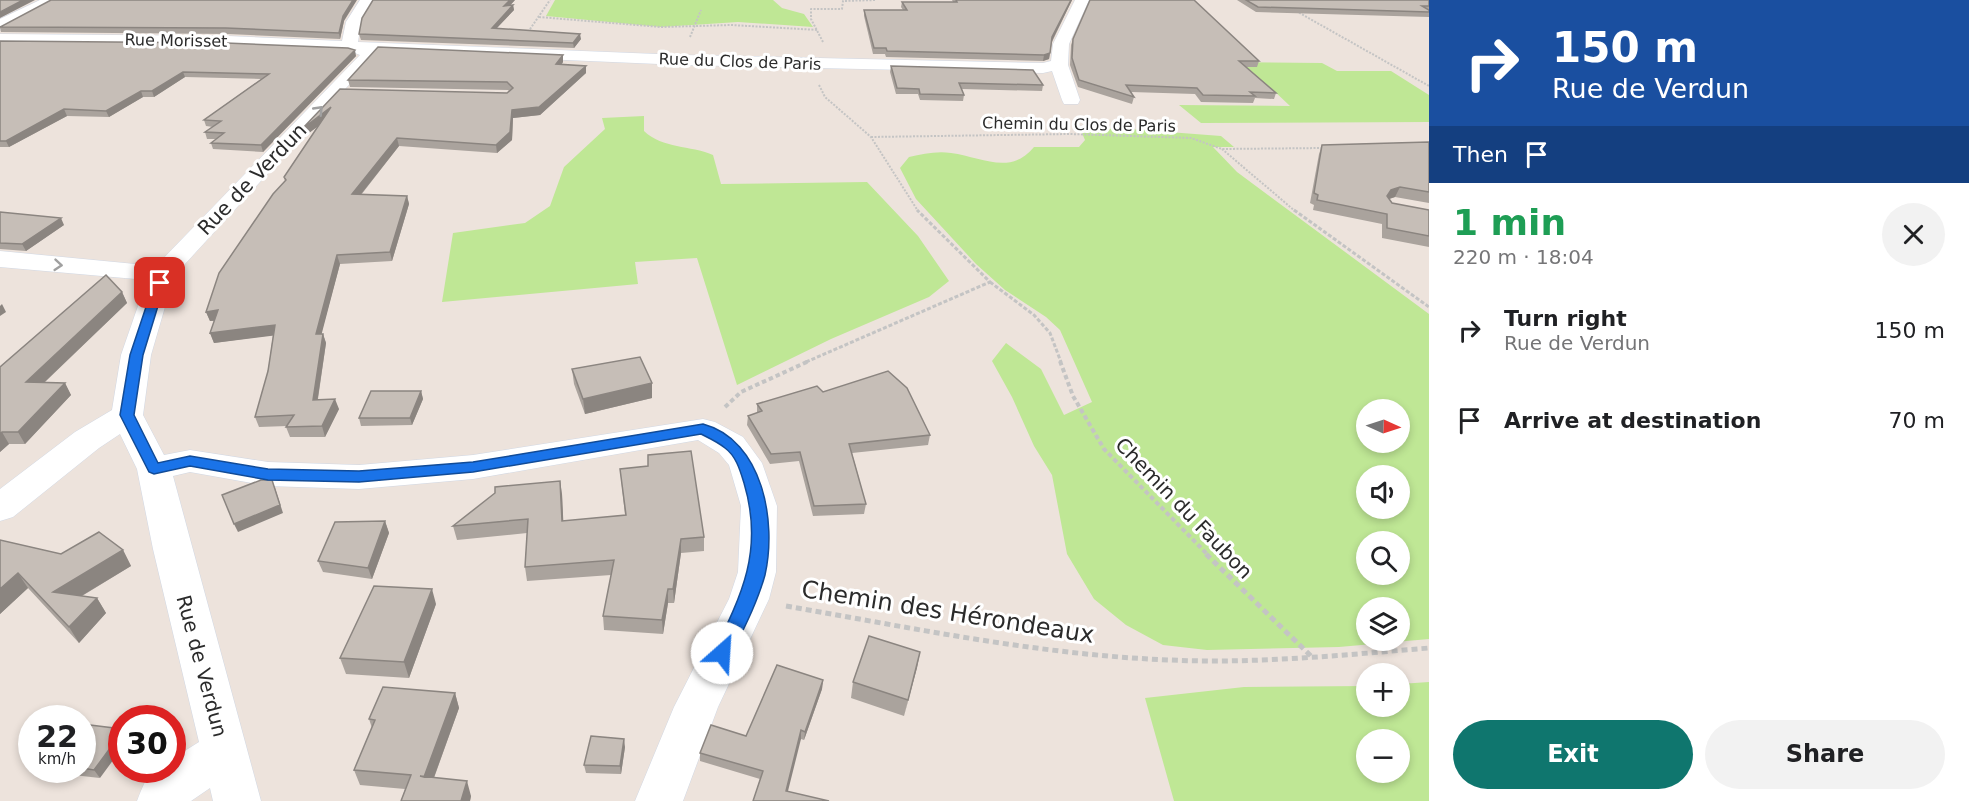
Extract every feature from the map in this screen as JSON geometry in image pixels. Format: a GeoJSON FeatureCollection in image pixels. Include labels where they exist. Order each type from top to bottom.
{"type":"FeatureCollection","features":[{"type":"Feature","properties":{"kind":"street"},"geometry":{"type":"LineString","coordinates":[[2,37],[51,0]]}},
{"type":"Feature","properties":{"kind":"street"},"geometry":{"type":"LineString","coordinates":[[351,46],[349,39],[351,27],[368,0]]}},
{"type":"Feature","properties":{"kind":"street"},"geometry":{"type":"LineString","coordinates":[[1071,100],[1059,65],[1061,44],[1082,0]]}},
{"type":"Feature","properties":{"kind":"street","name":"Rue Morisset"},"geometry":{"type":"LineString","coordinates":[[2,37],[351,46]]}},
{"type":"Feature","properties":{"kind":"street","name":"Rue du Clos de Paris"},"geometry":{"type":"LineString","coordinates":[[351,46],[817,64],[1043,68],[1059,65]]}},
{"type":"Feature","properties":{"kind":"street","name":"Rue de Verdun"},"geometry":{"type":"LineString","coordinates":[[237,801],[172,549],[154,469],[127,415],[136,355],[162,274],[371,53],[351,46]]}},
{"type":"Feature","properties":{"kind":"street"},"geometry":{"type":"LineString","coordinates":[[0,259],[162,274]]}},
{"type":"Feature","properties":{"kind":"street"},"geometry":{"type":"LineString","coordinates":[[0,508],[87,440],[127,415]]}},
{"type":"Feature","properties":{"kind":"street"},"geometry":{"type":"LineString","coordinates":[[154,469],[190,461],[268,474],[359,477],[473,467],[703,429],[731,445],[745,463],[759,507],[757,572],[749,599],[696,707],[659,801]]}},
{"type":"Feature","properties":{"kind":"street"},"geometry":{"type":"LineString","coordinates":[[161,801],[170,788],[224,751]]}},
{"type":"Feature","properties":{"kind":"path"},"geometry":{"type":"LineString","coordinates":[[511,53],[549,0]]}},
{"type":"Feature","properties":{"kind":"path","name":"Chemin du Faubon"},"geometry":{"type":"LineString","coordinates":[[876,0],[843,0],[842,9],[811,9],[811,19],[823,40],[817,64],[810,71],[825,97],[871,137],[919,213],[990,282],[1034,315],[1050,333],[1073,396],[1104,449],[1189,537],[1313,658]]}},
{"type":"Feature","properties":{"kind":"path"},"geometry":{"type":"LineString","coordinates":[[1287,6],[1382,57],[1414,79],[1429,86]]}},
{"type":"Feature","properties":{"kind":"path"},"geometry":{"type":"LineString","coordinates":[[539,17],[660,27],[731,25],[818,30]]}},
{"type":"Feature","properties":{"kind":"path","name":"Chemin du Clos de Paris"},"geometry":{"type":"LineString","coordinates":[[871,137],[1070,134],[1191,138],[1222,149],[1325,148]]}},
{"type":"Feature","properties":{"kind":"path"},"geometry":{"type":"LineString","coordinates":[[1222,149],[1296,212],[1429,307]]}},
{"type":"Feature","properties":{"kind":"path"},"geometry":{"type":"LineString","coordinates":[[703,429],[741,392],[990,282]]}},
{"type":"Feature","properties":{"kind":"path","name":"Chemin des Hérondeaux"},"geometry":{"type":"LineString","coordinates":[[749,599],[1023,646],[1169,660],[1313,658],[1429,648]]}},
{"type":"Feature","properties":{"kind":"green space"},"geometry":{"type":"Polygon","coordinates":[[[555,0],[773,0],[782,8],[804,14],[813,27],[738,22],[661,27],[546,16],[555,0]]]}},
{"type":"Feature","properties":{"kind":"green space"},"geometry":{"type":"Polygon","coordinates":[[[1208,62],[1322,63],[1337,71],[1391,71],[1429,95],[1429,122],[1201,123],[1179,105],[1290,106],[1271,88],[1235,87],[1208,62]]]}},
{"type":"Feature","properties":{"kind":"green space"},"geometry":{"type":"Polygon","coordinates":[[[644,116],[644,131],[651,137],[668,144],[713,155],[721,184],[867,182],[918,236],[949,281],[929,297],[831,339],[737,385],[697,258],[635,262],[638,284],[442,302],[453,233],[525,223],[550,206],[564,167],[605,129],[602,118],[644,116]]]}},
{"type":"Feature","properties":{"kind":"green space"},"geometry":{"type":"Polygon","coordinates":[[[1116,128],[1221,136],[1234,147],[1213,147],[1237,172],[1429,314],[1429,639],[1410,641],[1410,597],[1356,597],[1356,645],[1207,650],[1163,645],[1126,625],[1094,599],[1067,554],[1052,475],[1034,446],[1012,397],[992,361],[1006,343],[1041,369],[1064,415],[1092,402],[1060,330],[1046,317],[1005,290],[976,264],[916,199],[900,168],[909,157],[935,153],[951,153],[1005,163],[1025,156],[1034,147],[1079,147],[1085,140],[1082,133],[1116,128]]]}},
{"type":"Feature","properties":{"kind":"green space"},"geometry":{"type":"Polygon","coordinates":[[[1429,682],[1429,801],[1174,801],[1145,698],[1244,687],[1356,686],[1356,717],[1410,717],[1410,683],[1429,682]]]}},
{"type":"Feature","properties":{"kind":"building"},"geometry":{"type":"Polygon","coordinates":[[[0,0],[23,0],[0,12],[0,0]]]}},
{"type":"Feature","properties":{"kind":"building"},"geometry":{"type":"Polygon","coordinates":[[[51,0],[353,0],[343,16],[339,33],[226,28],[0,27],[51,0]]]}},
{"type":"Feature","properties":{"kind":"building"},"geometry":{"type":"Polygon","coordinates":[[[373,0],[510,0],[504,6],[513,5],[492,28],[580,34],[573,43],[359,34],[362,18],[373,0]]]}},
{"type":"Feature","properties":{"kind":"building"},"geometry":{"type":"Polygon","coordinates":[[[956,0],[1071,0],[1052,37],[1050,53],[1044,55],[887,51],[886,48],[874,48],[864,10],[907,10],[902,2],[957,2],[956,0]]]}},
{"type":"Feature","properties":{"kind":"building"},"geometry":{"type":"Polygon","coordinates":[[[1090,0],[1194,0],[1259,61],[1239,61],[1276,93],[1250,92],[1255,96],[1203,95],[1197,88],[1126,85],[1134,97],[1079,80],[1072,58],[1073,39],[1090,0]]]}},
{"type":"Feature","properties":{"kind":"building"},"geometry":{"type":"Polygon","coordinates":[[[1246,0],[1429,0],[1429,6],[1422,6],[1429,12],[1258,7],[1246,0]]]}},
{"type":"Feature","properties":{"kind":"building"},"geometry":{"type":"Polygon","coordinates":[[[0,41],[226,43],[355,50],[261,145],[211,143],[224,133],[205,132],[221,121],[204,120],[269,74],[183,72],[152,91],[141,91],[106,111],[64,109],[6,141],[0,141],[0,41]]]}},
{"type":"Feature","properties":{"kind":"building"},"geometry":{"type":"Polygon","coordinates":[[[378,47],[563,55],[556,64],[586,66],[539,107],[512,110],[510,132],[496,145],[397,138],[352,194],[407,196],[390,252],[337,255],[316,334],[323,334],[313,400],[335,399],[322,426],[286,427],[294,415],[255,417],[268,371],[275,325],[210,333],[218,310],[206,312],[219,273],[273,194],[286,180],[284,177],[331,107],[302,129],[340,89],[507,93],[513,88],[507,82],[348,80],[378,47]]]}},
{"type":"Feature","properties":{"kind":"building"},"geometry":{"type":"Polygon","coordinates":[[[891,66],[1033,70],[1043,85],[959,83],[964,95],[920,94],[919,89],[897,88],[891,66]]]}},
{"type":"Feature","properties":{"kind":"building"},"geometry":{"type":"Polygon","coordinates":[[[1429,142],[1429,192],[1400,187],[1391,190],[1387,196],[1392,203],[1429,210],[1429,236],[1387,228],[1387,214],[1317,200],[1318,195],[1314,193],[1322,145],[1429,142]]]}},
{"type":"Feature","properties":{"kind":"building"},"geometry":{"type":"Polygon","coordinates":[[[0,212],[61,218],[22,244],[0,243],[0,212]]]}},
{"type":"Feature","properties":{"kind":"building"},"geometry":{"type":"Polygon","coordinates":[[[106,275],[122,292],[26,382],[65,383],[18,432],[0,434],[0,367],[106,275]]]}},
{"type":"Feature","properties":{"kind":"building"},"geometry":{"type":"Polygon","coordinates":[[[640,357],[652,383],[583,399],[572,369],[640,357]]]}},
{"type":"Feature","properties":{"kind":"building"},"geometry":{"type":"Polygon","coordinates":[[[888,371],[907,388],[930,435],[849,444],[866,504],[814,506],[800,452],[771,454],[748,416],[762,411],[757,404],[817,386],[823,392],[888,371]]]}},
{"type":"Feature","properties":{"kind":"building"},"geometry":{"type":"Polygon","coordinates":[[[371,391],[421,391],[410,418],[359,418],[371,391]]]}},
{"type":"Feature","properties":{"kind":"building"},"geometry":{"type":"Polygon","coordinates":[[[691,451],[704,537],[681,539],[673,589],[668,589],[662,620],[603,616],[614,560],[525,567],[528,519],[453,526],[495,493],[495,487],[560,481],[562,521],[626,515],[620,469],[648,466],[648,455],[691,451]]]}},
{"type":"Feature","properties":{"kind":"building"},"geometry":{"type":"Polygon","coordinates":[[[261,480],[272,480],[280,505],[234,524],[222,495],[261,480]]]}},
{"type":"Feature","properties":{"kind":"building"},"geometry":{"type":"Polygon","coordinates":[[[385,521],[368,568],[318,561],[335,522],[385,521]]]}},
{"type":"Feature","properties":{"kind":"building"},"geometry":{"type":"Polygon","coordinates":[[[99,532],[123,550],[53,592],[97,598],[69,627],[18,573],[0,589],[0,540],[61,554],[99,532]]]}},
{"type":"Feature","properties":{"kind":"building"},"geometry":{"type":"Polygon","coordinates":[[[374,586],[432,589],[404,662],[340,658],[374,586]]]}},
{"type":"Feature","properties":{"kind":"building"},"geometry":{"type":"Polygon","coordinates":[[[869,636],[920,652],[908,700],[853,682],[869,636]]]}},
{"type":"Feature","properties":{"kind":"building"},"geometry":{"type":"Polygon","coordinates":[[[777,665],[823,680],[805,732],[801,730],[786,791],[829,801],[753,801],[763,771],[700,753],[711,725],[746,736],[777,665]]]}},
{"type":"Feature","properties":{"kind":"building"},"geometry":{"type":"Polygon","coordinates":[[[383,687],[455,693],[424,776],[467,781],[461,801],[401,801],[411,775],[354,770],[375,720],[369,719],[383,687]]]}},
{"type":"Feature","properties":{"kind":"building"},"geometry":{"type":"Polygon","coordinates":[[[96,726],[108,727],[108,751],[96,767],[96,726]]]}},
{"type":"Feature","properties":{"kind":"building"},"geometry":{"type":"Polygon","coordinates":[[[591,736],[624,739],[620,766],[584,765],[591,736]]]}},
{"type":"Feature","properties":{"kind":"route"},"geometry":{"type":"LineString","coordinates":[[160,283],[136,355],[127,415],[154,469],[190,461],[268,474],[359,477],[473,467],[703,429],[731,445],[745,463],[759,507],[759,538],[757,572],[749,599],[722,653]]}}]}
